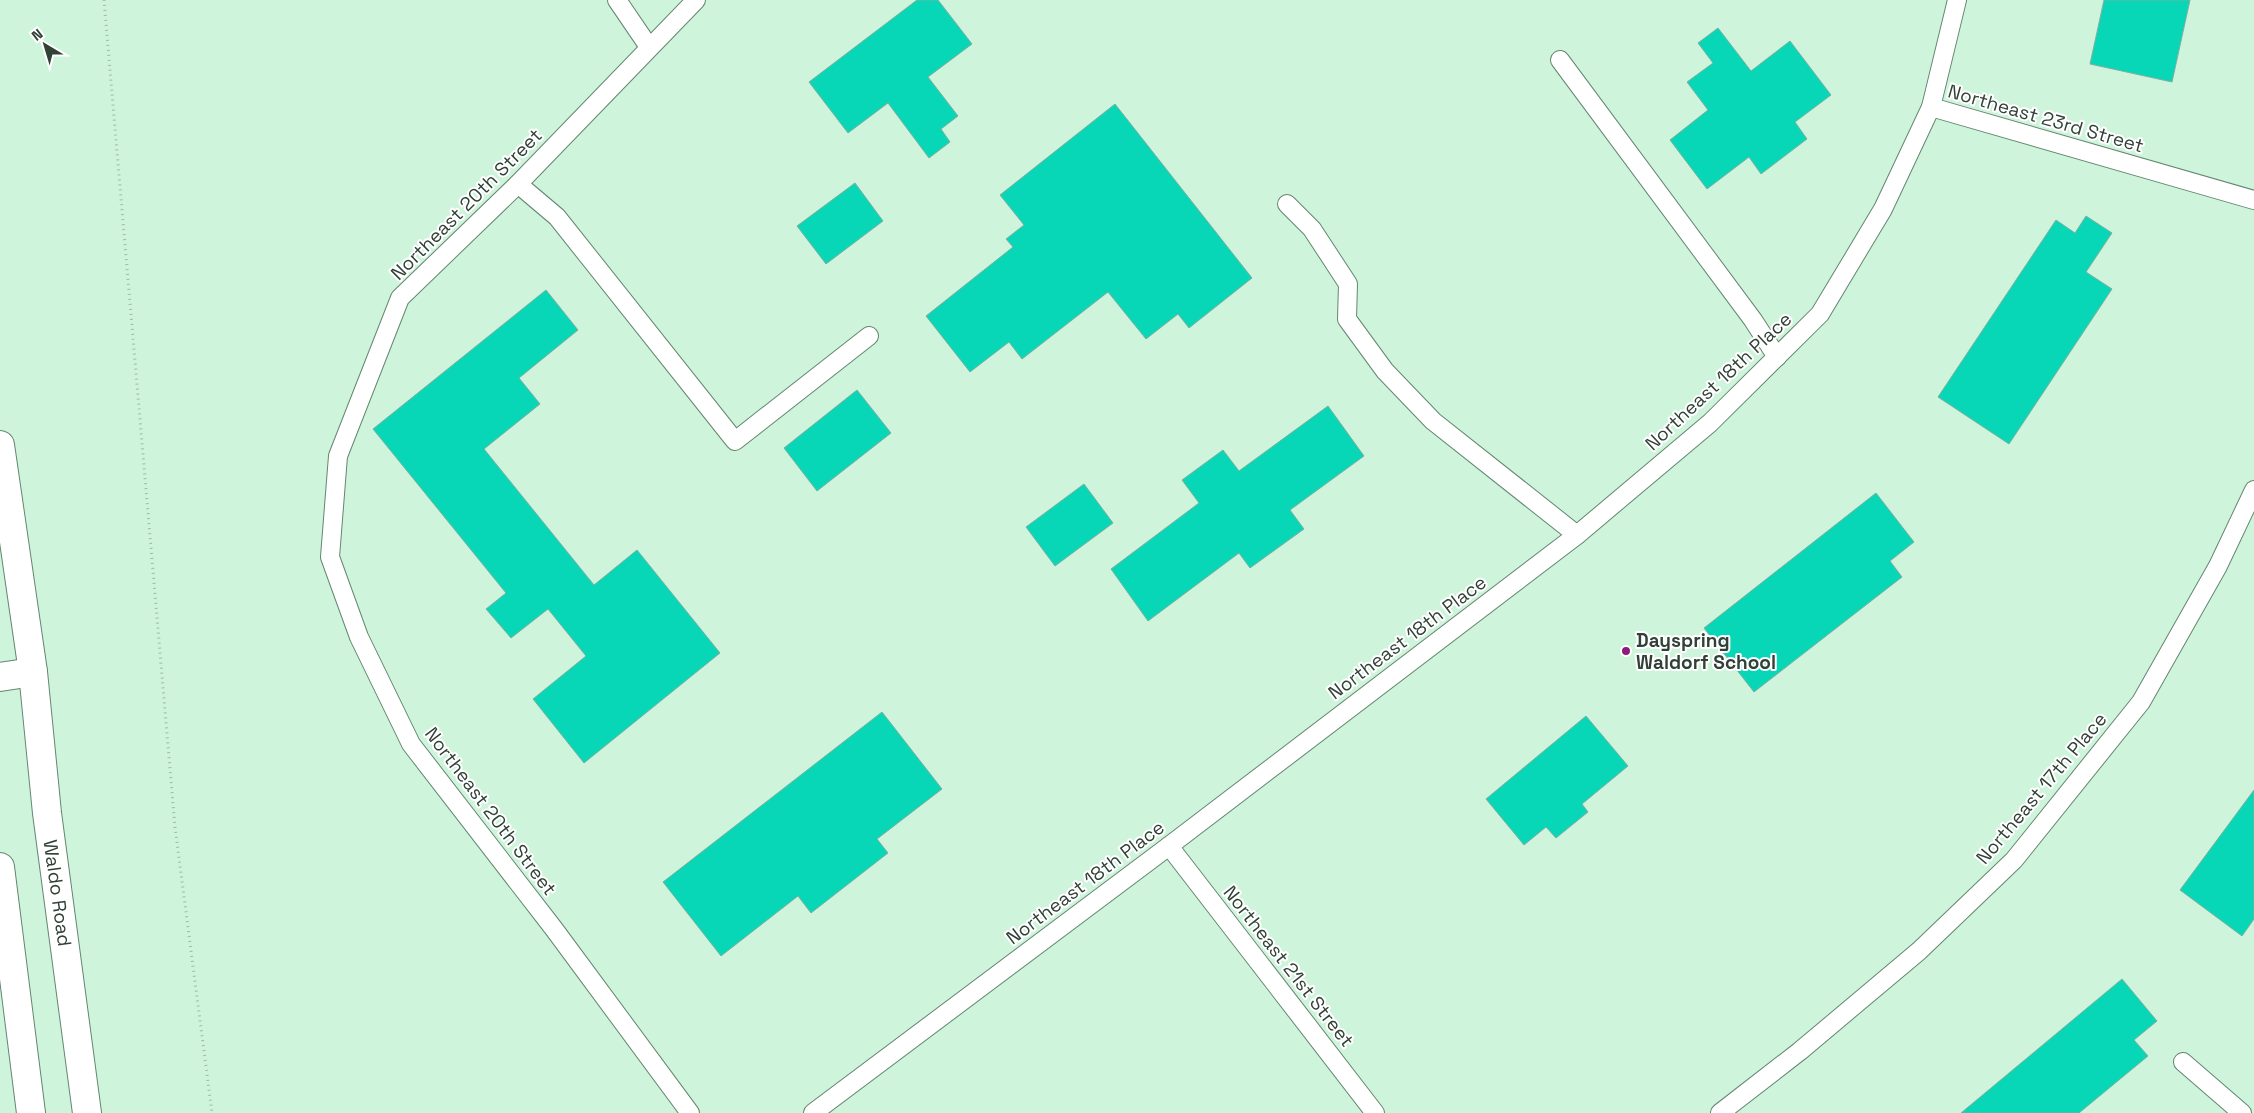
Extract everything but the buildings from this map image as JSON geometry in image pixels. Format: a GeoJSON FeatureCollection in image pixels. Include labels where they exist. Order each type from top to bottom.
{"type":"FeatureCollection","features":[{"type":"Feature","properties":{"kind":"main road","name":"Waldo Road"},"geometry":{"type":"LineString","coordinates":[[0,445],[33,672],[47,813],[87,1113]]}},
{"type":"Feature","properties":{"kind":"main road"},"geometry":{"type":"LineString","coordinates":[[0,677],[33,672]]}},
{"type":"Feature","properties":{"kind":"main road"},"geometry":{"type":"LineString","coordinates":[[0,868],[31,1113]]}},
{"type":"Feature","properties":{"kind":"lane"},"geometry":{"type":"LineString","coordinates":[[617,0],[649,47]]}},
{"type":"Feature","properties":{"kind":"lane","name":"Northeast 20th Street"},"geometry":{"type":"LineString","coordinates":[[690,1113],[554,929],[411,744],[359,637],[330,557],[338,456],[400,298],[518,184],[696,0]]}},
{"type":"Feature","properties":{"kind":"lane","name":"Northeast 23rd Street"},"geometry":{"type":"LineString","coordinates":[[1957,0],[1931,107],[2254,200]]}},
{"type":"Feature","properties":{"kind":"lane"},"geometry":{"type":"LineString","coordinates":[[1560,60],[1753,320],[1777,357]]}},
{"type":"Feature","properties":{"kind":"lane","name":"Northeast 18th Place"},"geometry":{"type":"LineString","coordinates":[[813,1113],[1169,846],[1576,535],[1710,423],[1820,314],[1883,210],[1931,107]]}},
{"type":"Feature","properties":{"kind":"lane"},"geometry":{"type":"LineString","coordinates":[[518,184],[557,217],[735,441],[869,336]]}},
{"type":"Feature","properties":{"kind":"lane"},"geometry":{"type":"LineString","coordinates":[[1287,204],[1312,229],[1348,284],[1348,319],[1385,372],[1433,421],[1576,535]]}},
{"type":"Feature","properties":{"kind":"lane","name":"Northeast 17th Place"},"geometry":{"type":"LineString","coordinates":[[1720,1113],[1800,1051],[1919,952],[2014,860],[2141,702],[2218,566],[2254,490]]}},
{"type":"Feature","properties":{"kind":"lane","name":"Northeast 21st Street"},"geometry":{"type":"LineString","coordinates":[[1169,846],[1375,1113]]}},
{"type":"Feature","properties":{"kind":"lane"},"geometry":{"type":"LineString","coordinates":[[2183,1062],[2242,1113]]}},
{"type":"Feature","properties":{"kind":"path"},"geometry":{"type":"LineString","coordinates":[[104,0],[175,827],[212,1113]]}},
{"type":"Feature","properties":{"kind":"place","name":"Dayspring Waldorf School"},"geometry":{"type":"Point","coordinates":[1626,651]}}]}
